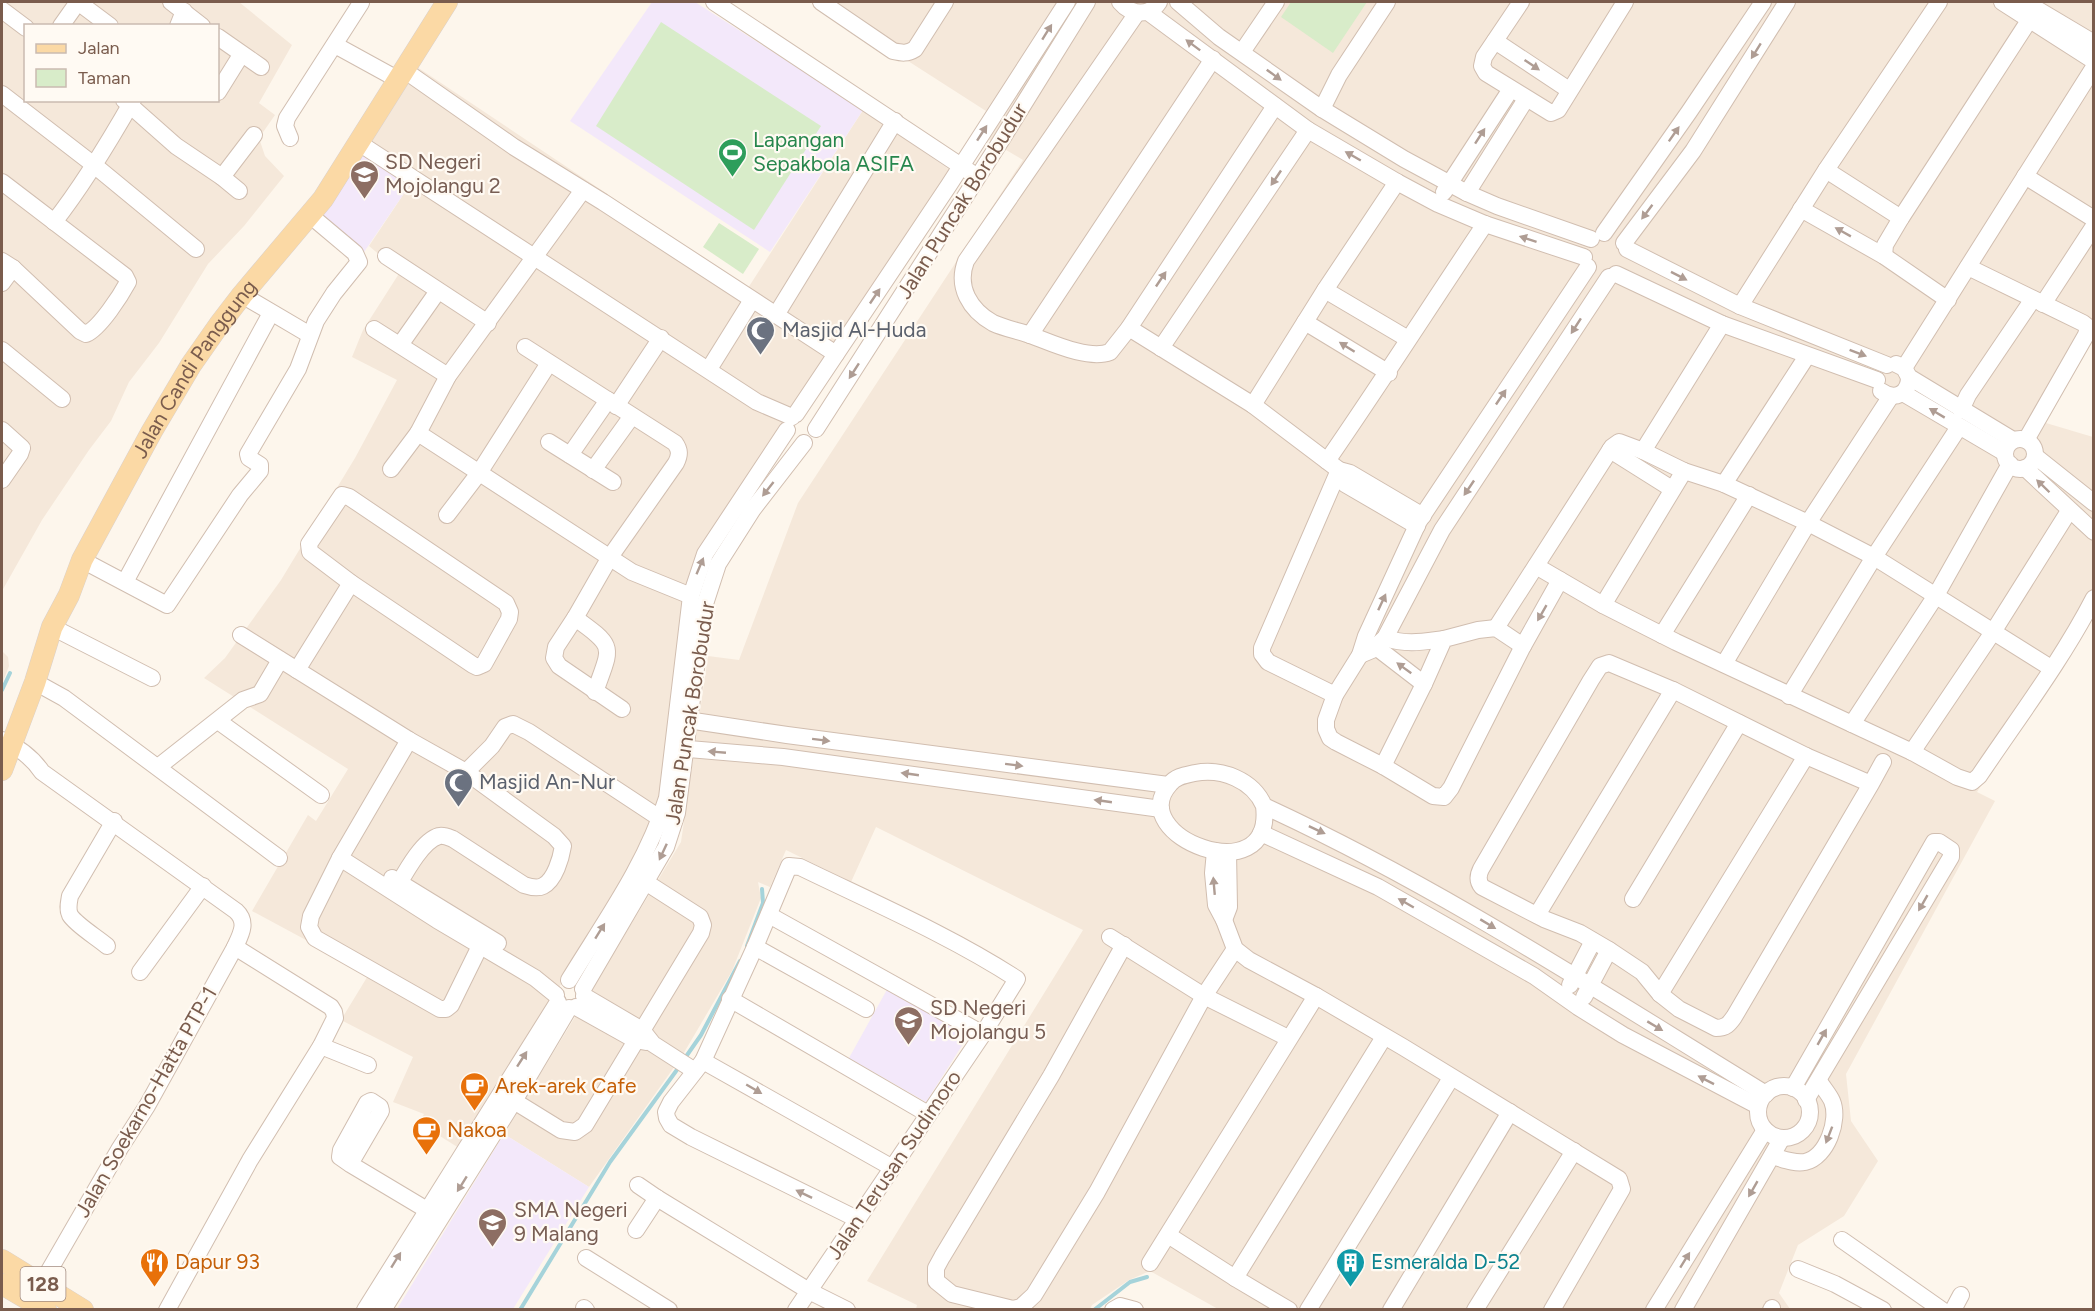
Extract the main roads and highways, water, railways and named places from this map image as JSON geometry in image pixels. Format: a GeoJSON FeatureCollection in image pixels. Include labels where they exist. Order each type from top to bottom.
{"type":"FeatureCollection","features":[{"type":"Feature","properties":{"kind":"main road","name":"Jalan Candi Panggung"},"geometry":{"type":"LineString","coordinates":[[5,752],[35,682],[52,627],[69,595],[82,560],[185,374],[242,295],[323,199],[447,2]]}},
{"type":"Feature","properties":{"kind":"main road","name":"128"},"geometry":{"type":"LineString","coordinates":[[2,1263],[42,1283],[83,1310]]}},
{"type":"Feature","properties":{"kind":"main road","name":"128"},"geometry":{"type":"LineString","coordinates":[[2,1284],[46,1310]]}},
{"type":"Feature","properties":{"kind":"waterway"},"geometry":{"type":"LineString","coordinates":[[2,690],[10,673]]}},
{"type":"Feature","properties":{"kind":"waterway"},"geometry":{"type":"LineString","coordinates":[[747,946],[763,903],[762,889]]}},
{"type":"Feature","properties":{"kind":"waterway"},"geometry":{"type":"LineString","coordinates":[[685,1058],[701,1035],[740,961]]}},
{"type":"Feature","properties":{"kind":"waterway"},"geometry":{"type":"LineString","coordinates":[[520,1310],[610,1162],[679,1067]]}},
{"type":"Feature","properties":{"kind":"waterway"},"geometry":{"type":"LineString","coordinates":[[1094,1310],[1130,1282],[1147,1277]]}},
{"type":"Feature","properties":{"kind":"place","name":"Lapangan Sepakbola ASIFA"},"geometry":{"type":"Point","coordinates":[732,178]}},
{"type":"Feature","properties":{"kind":"place","name":"SD Negeri Mojolangu 2"},"geometry":{"type":"Point","coordinates":[364,200]}},
{"type":"Feature","properties":{"kind":"place","name":"Masjid Al-Huda"},"geometry":{"type":"Point","coordinates":[761,356]}},
{"type":"Feature","properties":{"kind":"place","name":"Masjid An-Nur"},"geometry":{"type":"Point","coordinates":[458,808]}},
{"type":"Feature","properties":{"kind":"place","name":"SD Negeri Mojolangu 5"},"geometry":{"type":"Point","coordinates":[909,1046]}},
{"type":"Feature","properties":{"kind":"place","name":"Arek-arek Cafe"},"geometry":{"type":"Point","coordinates":[474,1112]}},
{"type":"Feature","properties":{"kind":"place","name":"Nakoa"},"geometry":{"type":"Point","coordinates":[426,1156]}},
{"type":"Feature","properties":{"kind":"place","name":"SMA Negeri 9 Malang"},"geometry":{"type":"Point","coordinates":[493,1248]}},
{"type":"Feature","properties":{"kind":"place","name":"Dapur 93"},"geometry":{"type":"Point","coordinates":[154,1288]}},
{"type":"Feature","properties":{"kind":"place","name":"Esmeralda D-52"},"geometry":{"type":"Point","coordinates":[1350,1288]}}]}
